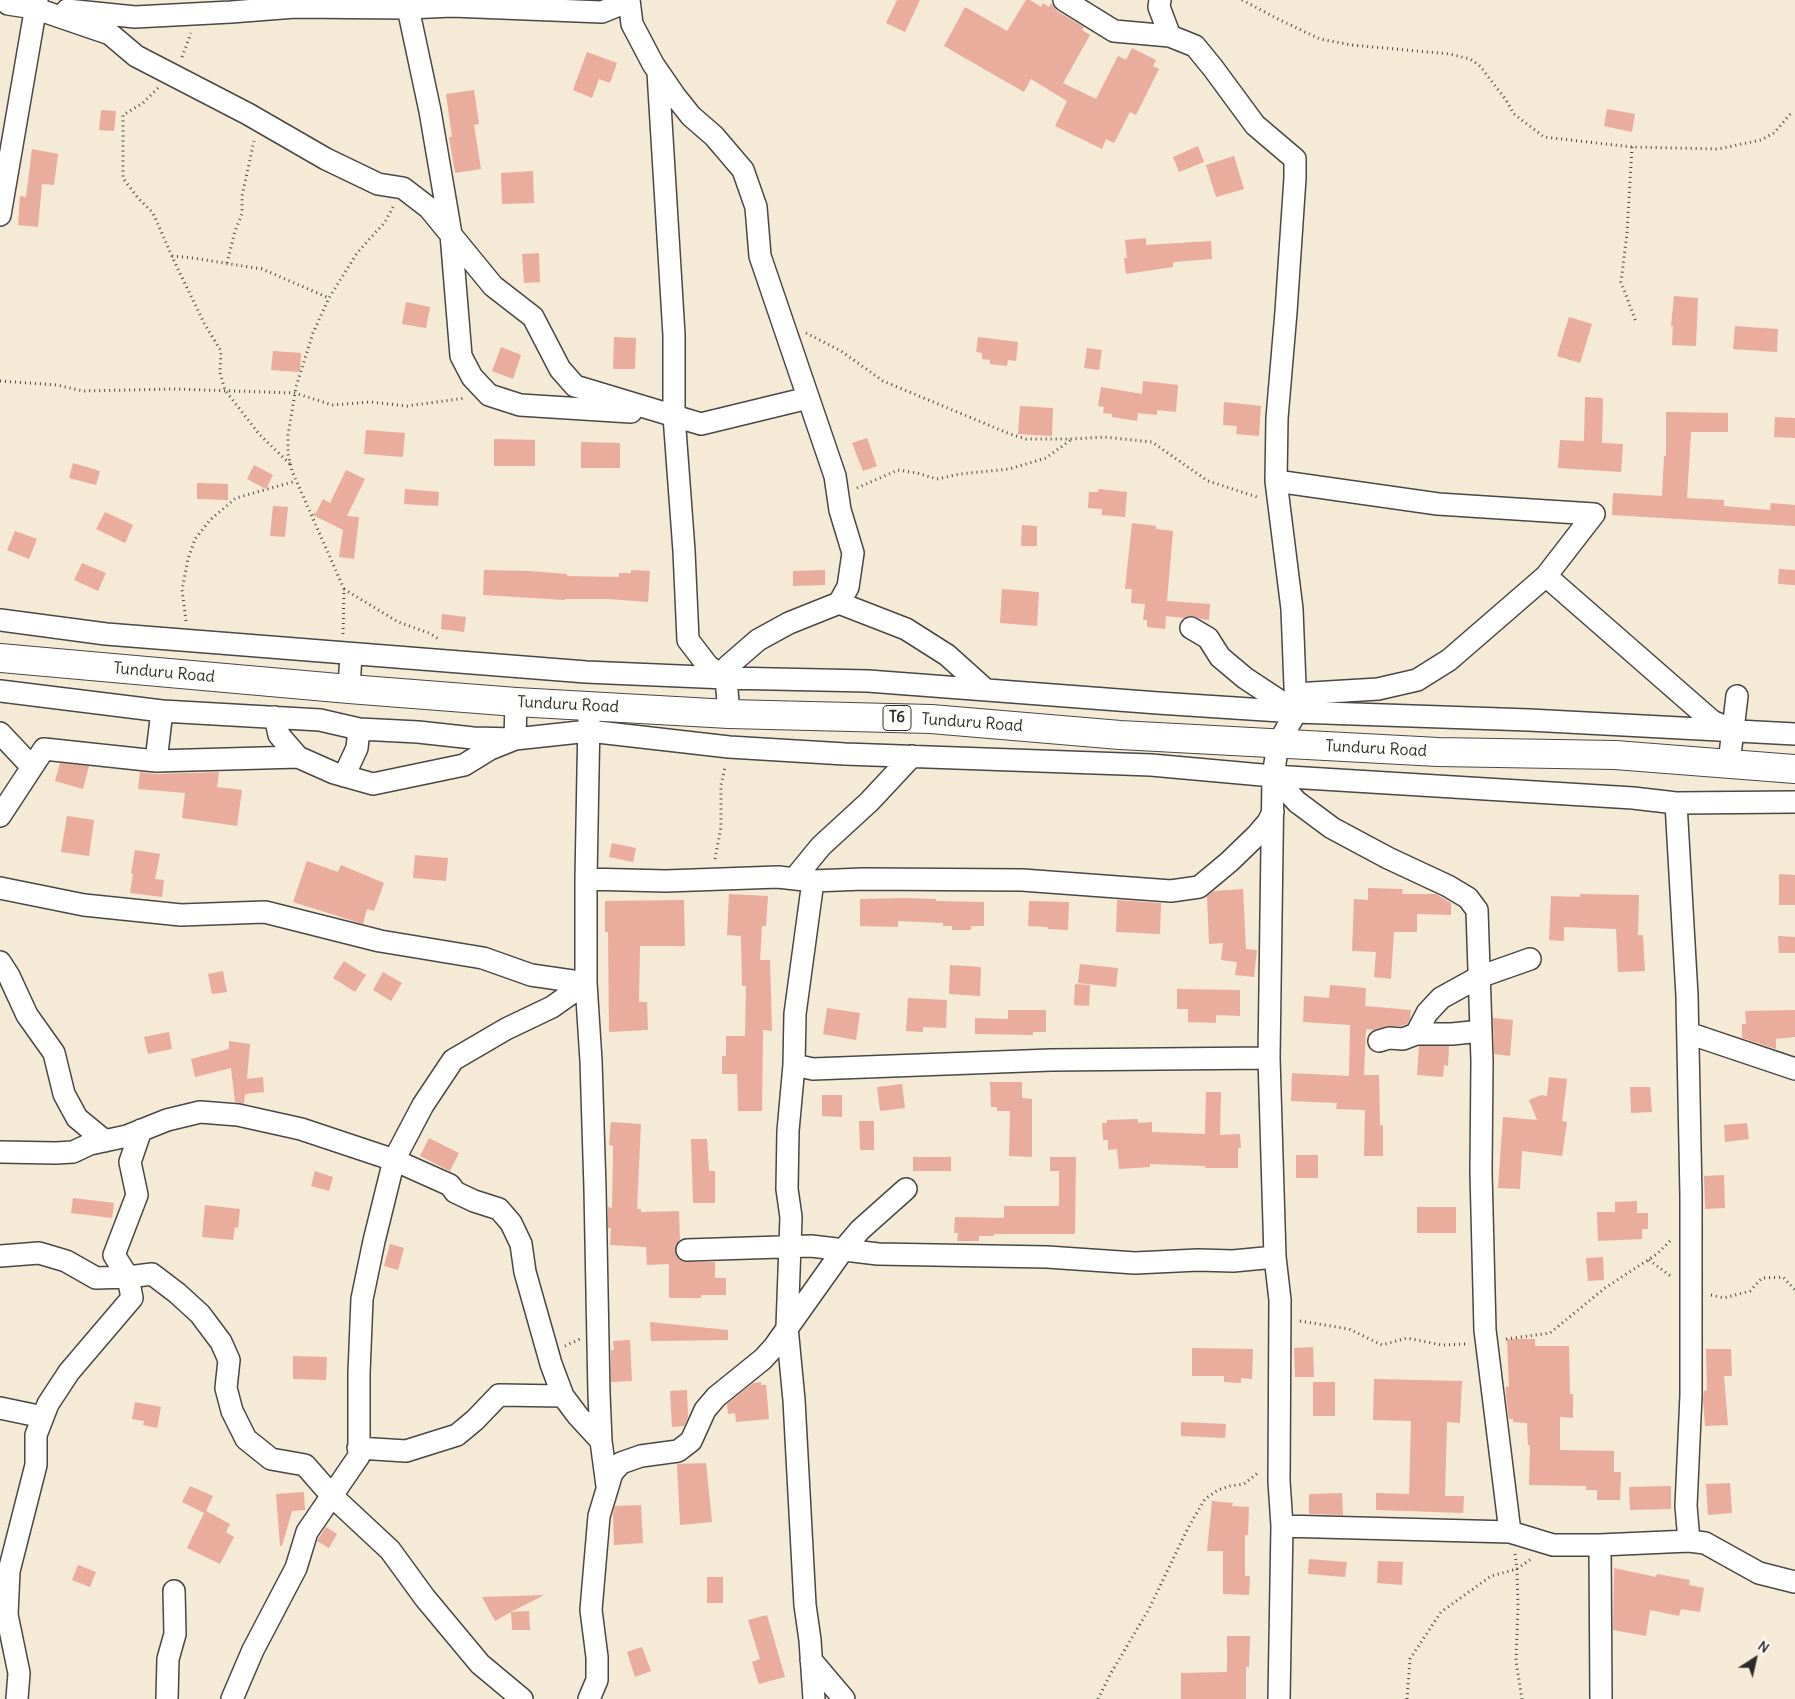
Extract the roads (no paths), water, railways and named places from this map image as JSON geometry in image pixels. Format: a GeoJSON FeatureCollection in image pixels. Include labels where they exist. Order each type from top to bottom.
{"type":"FeatureCollection","features":[{"type":"Feature","properties":{"kind":"highway","name":"Tunduru Road"},"geometry":{"type":"LineString","coordinates":[[0,658],[516,702],[588,718],[729,714],[931,719],[1120,735],[1438,752],[1614,755],[1795,769]]}},
{"type":"Feature","properties":{"kind":"street"},"geometry":{"type":"LineString","coordinates":[[5,0],[8,4],[36,4],[135,17],[201,14],[295,6],[408,8],[452,6],[602,12],[629,1],[632,24],[658,71],[691,116],[714,136],[743,170],[756,207],[760,256],[835,476],[840,510],[853,553],[848,587],[839,603],[789,623],[758,640],[728,666],[726,678],[729,714]]}},
{"type":"Feature","properties":{"kind":"street"},"geometry":{"type":"LineString","coordinates":[[1064,0],[1114,31],[1170,36],[1195,46],[1214,68],[1255,125],[1295,159],[1286,312],[1277,418],[1276,481],[1292,609],[1295,703],[1278,744],[1273,776],[1269,1058],[1276,1257],[1280,1300],[1279,1460],[1282,1526],[1279,1699]]}},
{"type":"Feature","properties":{"kind":"street"},"geometry":{"type":"LineString","coordinates":[[1160,0],[1159,7],[1170,36]]}},
{"type":"Feature","properties":{"kind":"street"},"geometry":{"type":"LineString","coordinates":[[36,4],[110,34],[136,56],[260,121],[326,159],[378,184],[402,188],[429,208],[494,286],[533,316],[560,369],[575,386],[701,424],[808,398]]}},
{"type":"Feature","properties":{"kind":"street"},"geometry":{"type":"LineString","coordinates":[[0,215],[2,180],[12,150],[36,4]]}},
{"type":"Feature","properties":{"kind":"street"},"geometry":{"type":"LineString","coordinates":[[408,8],[430,111],[451,234],[462,356],[472,377],[489,395],[520,405],[674,416]]}},
{"type":"Feature","properties":{"kind":"street"},"geometry":{"type":"LineString","coordinates":[[658,71],[674,335],[674,416],[684,551],[688,640],[708,666],[726,678]]}},
{"type":"Feature","properties":{"kind":"street"},"geometry":{"type":"LineString","coordinates":[[1191,628],[1208,638],[1220,657],[1244,678],[1295,703],[1417,680],[1449,660],[1546,576],[1594,514],[1438,504],[1276,481]]}},
{"type":"Feature","properties":{"kind":"street"},"geometry":{"type":"LineString","coordinates":[[1546,576],[1712,721],[1732,730]]}},
{"type":"Feature","properties":{"kind":"street"},"geometry":{"type":"LineString","coordinates":[[839,603],[906,629],[947,655],[986,690]]}},
{"type":"Feature","properties":{"kind":"street"},"geometry":{"type":"LineString","coordinates":[[0,620],[106,634],[184,641],[586,672],[726,678],[868,681],[986,690],[1295,703],[1539,720],[1795,734]]}},
{"type":"Feature","properties":{"kind":"street"},"geometry":{"type":"LineString","coordinates":[[347,654],[349,689]]}},
{"type":"Feature","properties":{"kind":"street"},"geometry":{"type":"LineString","coordinates":[[0,691],[162,711],[320,720],[360,729],[418,732],[473,738],[515,739]]}},
{"type":"Feature","properties":{"kind":"street"},"geometry":{"type":"LineString","coordinates":[[1729,763],[1738,696]]}},
{"type":"Feature","properties":{"kind":"street"},"geometry":{"type":"LineString","coordinates":[[515,739],[516,702]]}},
{"type":"Feature","properties":{"kind":"street"},"geometry":{"type":"LineString","coordinates":[[156,761],[162,711]]}},
{"type":"Feature","properties":{"kind":"street"},"geometry":{"type":"LineString","coordinates":[[274,717],[279,735],[298,757]]}},
{"type":"Feature","properties":{"kind":"street"},"geometry":{"type":"LineString","coordinates":[[588,718],[586,983],[596,1189],[597,1327],[601,1441],[607,1486]]}},
{"type":"Feature","properties":{"kind":"street"},"geometry":{"type":"LineString","coordinates":[[0,816],[44,748],[156,761],[298,757],[344,776],[373,784],[464,765],[490,749],[515,739],[588,718],[729,746],[845,754],[1151,765],[1273,776],[1676,802],[1795,802]]}},
{"type":"Feature","properties":{"kind":"street"},"geometry":{"type":"LineString","coordinates":[[344,776],[357,748],[360,729]]}},
{"type":"Feature","properties":{"kind":"street"},"geometry":{"type":"LineString","coordinates":[[0,733],[32,767]]}},
{"type":"Feature","properties":{"kind":"street"},"geometry":{"type":"LineString","coordinates":[[814,1699],[805,1605],[794,1400],[788,1327],[791,1217],[787,1189],[788,1131],[794,1065],[795,1014],[804,880],[821,846],[869,802],[912,756]]}},
{"type":"Feature","properties":{"kind":"street"},"geometry":{"type":"LineString","coordinates":[[1273,776],[1297,802],[1332,828],[1468,898],[1477,910],[1481,1031],[1481,1172],[1485,1330],[1510,1532]]}},
{"type":"Feature","properties":{"kind":"street"},"geometry":{"type":"LineString","coordinates":[[1676,802],[1688,1033],[1692,1395],[1686,1506],[1689,1541]]}},
{"type":"Feature","properties":{"kind":"street"},"geometry":{"type":"LineString","coordinates":[[586,879],[666,881],[778,877],[804,880],[1022,880],[1171,891],[1199,888],[1257,835],[1268,822],[1273,812]]}},
{"type":"Feature","properties":{"kind":"street"},"geometry":{"type":"LineString","coordinates":[[0,888],[84,905],[180,916],[265,912],[380,941],[483,958],[531,975],[586,983]]}},
{"type":"Feature","properties":{"kind":"street"},"geometry":{"type":"LineString","coordinates":[[1416,1034],[1427,1013],[1441,998],[1479,977],[1530,959]]}},
{"type":"Feature","properties":{"kind":"street"},"geometry":{"type":"LineString","coordinates":[[0,962],[9,976],[27,1015],[54,1053],[64,1094],[78,1118],[105,1141]]}},
{"type":"Feature","properties":{"kind":"street"},"geometry":{"type":"LineString","coordinates":[[232,1699],[253,1650],[296,1568],[307,1532],[359,1456],[359,1373],[362,1299],[394,1160],[423,1105],[453,1060],[506,1029],[552,1007],[586,983]]}},
{"type":"Feature","properties":{"kind":"street"},"geometry":{"type":"LineString","coordinates":[[1379,1041],[1389,1038],[1403,1039],[1416,1034],[1452,1034],[1481,1031]]}},
{"type":"Feature","properties":{"kind":"street"},"geometry":{"type":"LineString","coordinates":[[1688,1033],[1795,1069]]}},
{"type":"Feature","properties":{"kind":"street"},"geometry":{"type":"LineString","coordinates":[[794,1065],[813,1069],[1051,1060],[1269,1058]]}},
{"type":"Feature","properties":{"kind":"street"},"geometry":{"type":"LineString","coordinates":[[0,1152],[73,1152],[90,1144],[127,1136],[167,1120],[200,1112],[238,1115],[301,1129],[394,1160],[450,1185],[455,1192],[474,1201],[499,1209],[511,1223],[521,1244],[525,1272],[548,1352],[564,1396],[578,1416],[601,1441]]}},
{"type":"Feature","properties":{"kind":"street"},"geometry":{"type":"LineString","coordinates":[[18,1699],[19,1673],[7,1615],[9,1571],[36,1465],[36,1435],[48,1404],[70,1372],[132,1298],[128,1277],[114,1255],[136,1195],[130,1162],[141,1130]]}},
{"type":"Feature","properties":{"kind":"street"},"geometry":{"type":"LineString","coordinates":[[589,1699],[597,1680],[597,1657],[591,1610],[599,1516],[612,1473],[621,1463],[641,1456],[678,1451],[691,1440],[704,1410],[729,1386],[763,1359],[783,1337],[788,1327],[843,1250],[860,1230],[906,1189]]}},
{"type":"Feature","properties":{"kind":"street"},"geometry":{"type":"LineString","coordinates":[[687,1250],[811,1246],[878,1254],[1046,1257],[1135,1263],[1198,1260],[1233,1261],[1276,1257]]}},
{"type":"Feature","properties":{"kind":"street"},"geometry":{"type":"LineString","coordinates":[[0,1256],[39,1253],[66,1261],[96,1278],[152,1274],[177,1293],[200,1314],[221,1342],[229,1360],[226,1388],[232,1411],[246,1439],[271,1459],[305,1465],[332,1496],[390,1550],[425,1598],[480,1664],[522,1699]]}},
{"type":"Feature","properties":{"kind":"street"},"geometry":{"type":"LineString","coordinates":[[358,1448],[406,1451],[457,1435],[475,1420],[499,1395],[564,1396]]}},
{"type":"Feature","properties":{"kind":"street"},"geometry":{"type":"LineString","coordinates":[[0,1408],[43,1417]]}},
{"type":"Feature","properties":{"kind":"street"},"geometry":{"type":"LineString","coordinates":[[1282,1526],[1510,1532],[1553,1545],[1689,1541],[1705,1543],[1759,1573],[1795,1582]]}},
{"type":"Feature","properties":{"kind":"street"},"geometry":{"type":"LineString","coordinates":[[1600,1545],[1601,1699]]}},
{"type":"Feature","properties":{"kind":"street"},"geometry":{"type":"LineString","coordinates":[[167,1699],[168,1659],[175,1634],[174,1591]]}},
{"type":"Feature","properties":{"kind":"street"},"geometry":{"type":"LineString","coordinates":[[811,1660],[844,1699]]}}]}
